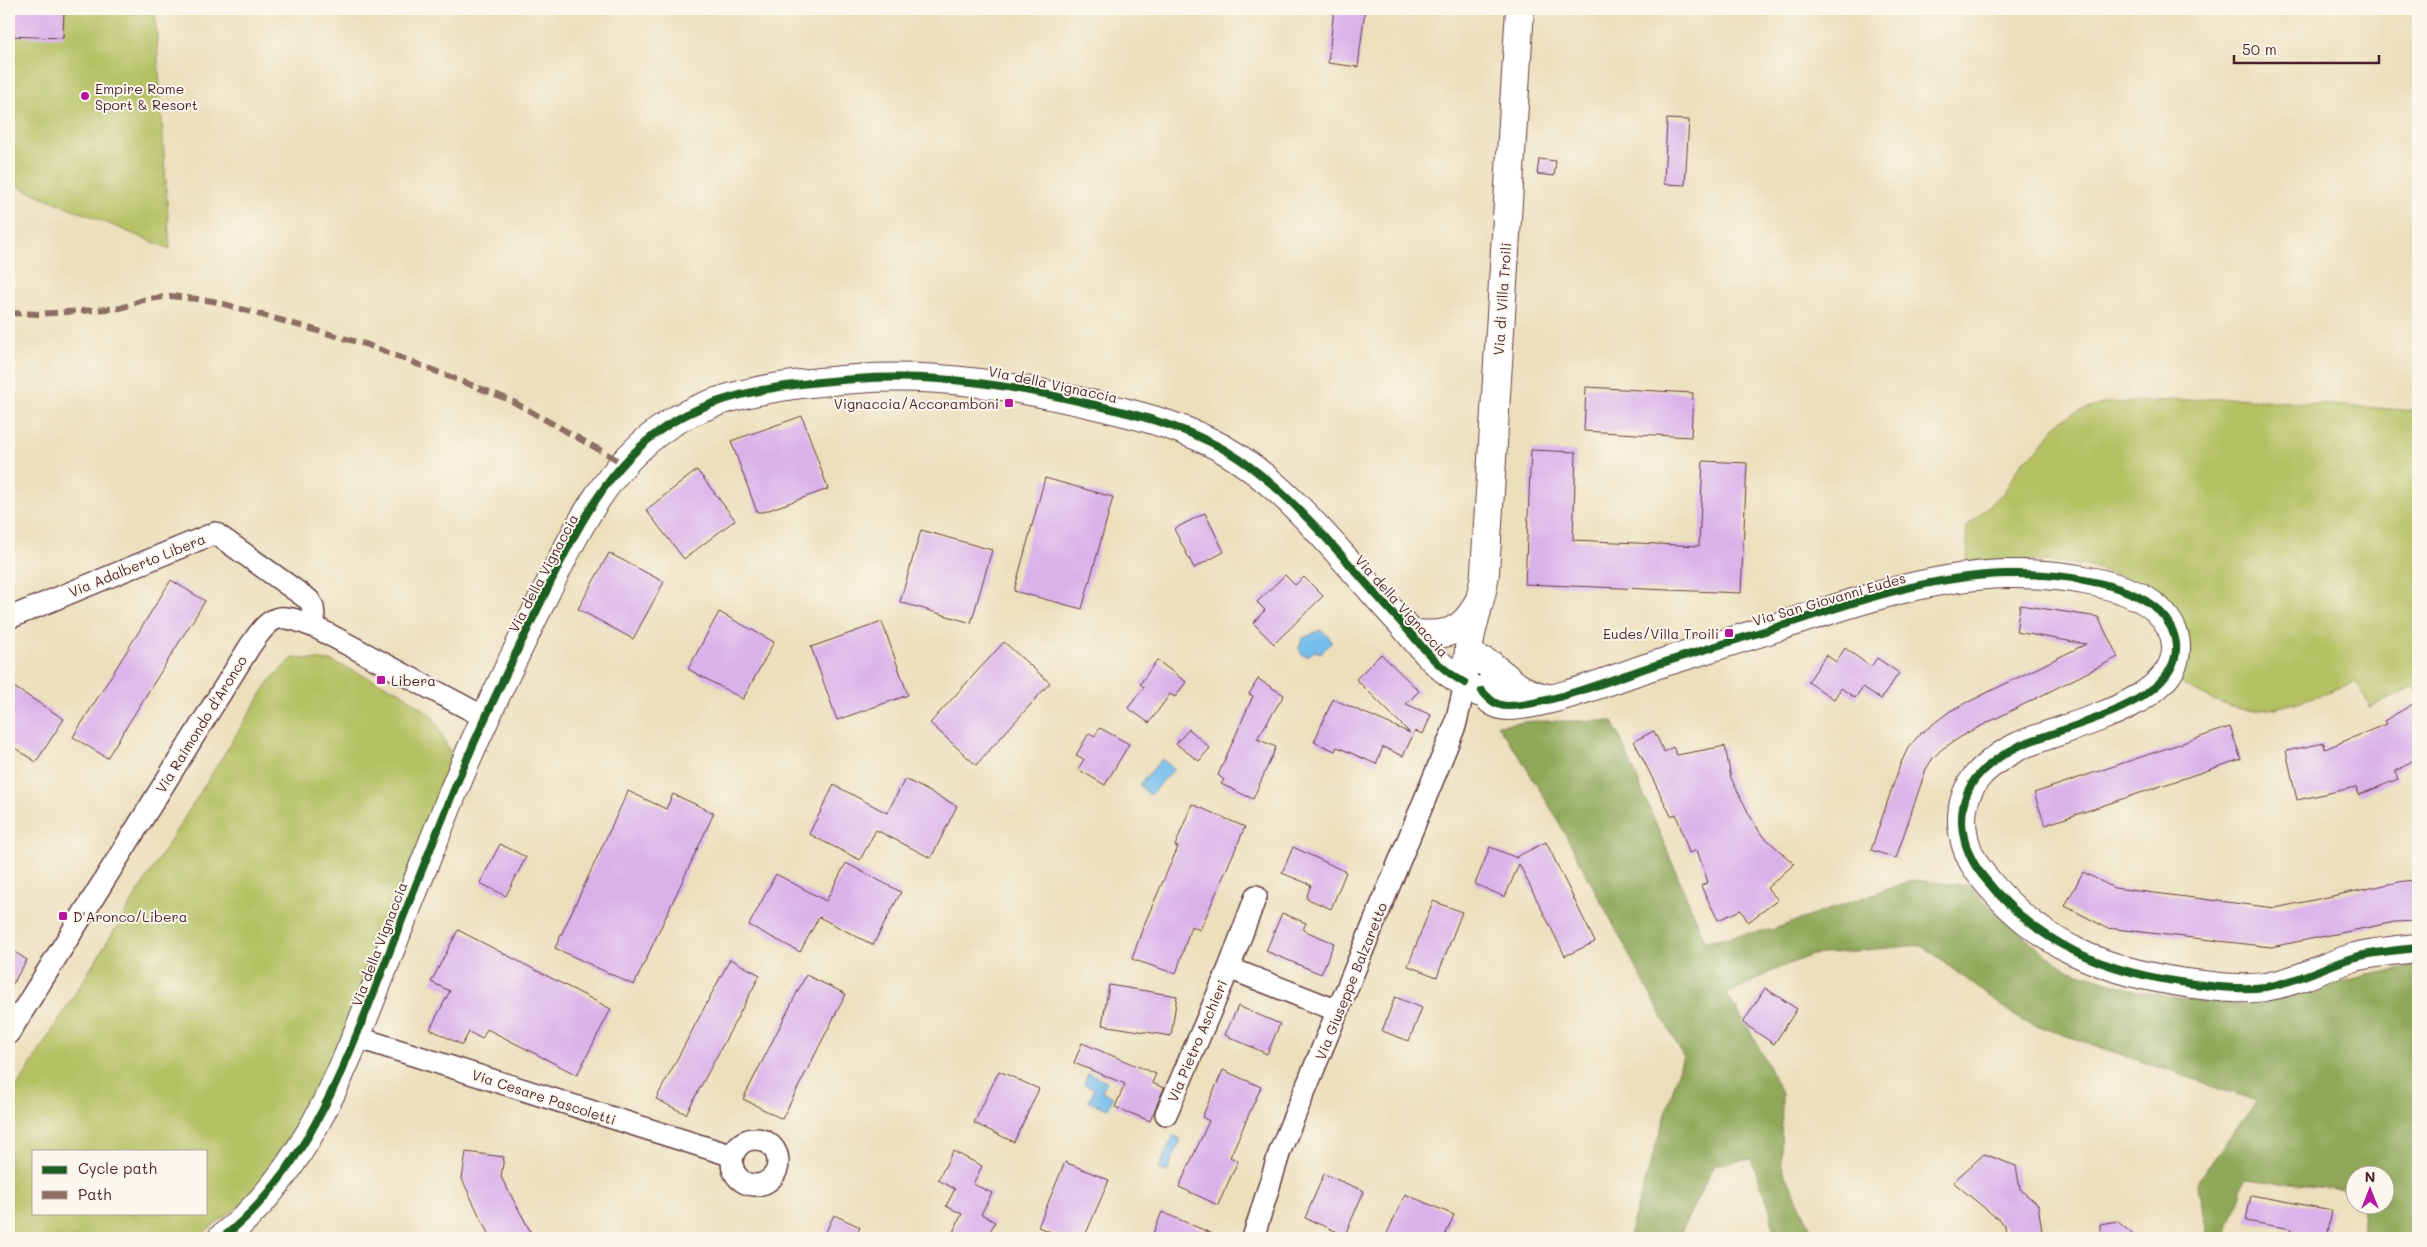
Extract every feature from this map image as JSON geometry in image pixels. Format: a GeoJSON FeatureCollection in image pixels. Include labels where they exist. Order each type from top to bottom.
{"type":"FeatureCollection","features":[{"type":"Feature","properties":{"kind":"street","name":"Via di Villa Troili"},"geometry":{"type":"LineString","coordinates":[[1476,675],[1484,590],[1520,9]]}},
{"type":"Feature","properties":{"kind":"street","name":"Via della Vignaccia"},"geometry":{"type":"LineString","coordinates":[[222,1238],[254,1210],[289,1165],[323,1110],[356,1037],[484,717],[568,548],[612,477],[640,446],[680,417],[727,400],[772,389],[818,382],[891,377],[993,383],[1052,394],[1146,418],[1190,433],[1233,455],[1268,482],[1300,512],[1411,634],[1476,675]]}},
{"type":"Feature","properties":{"kind":"street","name":"Via Adalberto Libera"},"geometry":{"type":"LineString","coordinates":[[9,618],[216,533],[309,600],[313,607],[314,628]]}},
{"type":"Feature","properties":{"kind":"street","name":"Via San Giovanni Eudes"},"geometry":{"type":"LineString","coordinates":[[1476,675],[1548,698],[1859,601],[1934,583],[1978,576],[2012,574],[2065,579],[2110,587],[2139,597],[2157,609],[2165,618],[2175,637],[2176,648],[2173,664],[2159,685],[2138,700],[2022,745],[1995,760],[1979,775],[1969,789],[1964,802],[1962,830],[1973,861],[1990,886],[2030,924],[2067,949],[2125,970],[2171,981],[2218,987],[2259,988],[2304,976],[2361,956],[2418,948]]}},
{"type":"Feature","properties":{"kind":"street"},"geometry":{"type":"LineString","coordinates":[[1411,634],[1443,634],[1462,626],[1471,618],[1484,590]]}},
{"type":"Feature","properties":{"kind":"street","name":"Via Raimondo d'Aronco"},"geometry":{"type":"LineString","coordinates":[[9,1033],[265,624],[275,618],[300,621],[484,717]]}},
{"type":"Feature","properties":{"kind":"street","name":"Via Giuseppe Balzaretto"},"geometry":{"type":"LineString","coordinates":[[1253,1238],[1280,1151],[1476,675]]}},
{"type":"Feature","properties":{"kind":"street","name":"Via Pietro Aschieri"},"geometry":{"type":"LineString","coordinates":[[1166,1114],[1228,968],[1256,896]]}},
{"type":"Feature","properties":{"kind":"street","name":"Via Pietro Aschieri"},"geometry":{"type":"LineString","coordinates":[[1228,968],[1338,1011]]}},
{"type":"Feature","properties":{"kind":"street","name":"Via Cesare Pascoletti"},"geometry":{"type":"LineString","coordinates":[[356,1037],[733,1156]]}},
{"type":"Feature","properties":{"kind":"green space","name":"Empire Rome Sport & Resort"},"geometry":{"type":"Polygon","coordinates":[[[9,9],[155,9],[170,249],[9,183],[9,9]]]}},
{"type":"Feature","properties":{"kind":"green space"},"geometry":{"type":"Polygon","coordinates":[[[2233,398],[2418,411],[2418,695],[2413,687],[2370,707],[2356,682],[2285,706],[2257,710],[2236,708],[2210,699],[2178,682],[2184,661],[2141,584],[2102,570],[2070,563],[2018,560],[1968,562],[1966,527],[2004,492],[2022,462],[2036,452],[2057,424],[2072,414],[2105,403],[2233,398]]]}},
{"type":"Feature","properties":{"kind":"green space"},"geometry":{"type":"Polygon","coordinates":[[[293,658],[331,661],[401,692],[433,717],[451,754],[434,807],[325,1079],[294,1138],[256,1193],[196,1238],[9,1238],[9,1100],[270,680],[293,658]]]}},
{"type":"Feature","properties":{"kind":"green space"},"geometry":{"type":"Polygon","coordinates":[[[1533,721],[1613,721],[1705,941],[1774,929],[1912,880],[1972,886],[1991,908],[2044,953],[2067,969],[2140,992],[2215,1003],[2254,1004],[2368,975],[2418,966],[2418,1223],[2412,1238],[2362,1238],[2363,1214],[2394,1214],[2394,1164],[2344,1164],[2344,1190],[2245,1179],[2225,1238],[2209,1238],[2197,1182],[2257,1101],[2020,1020],[1922,945],[1812,955],[1779,968],[1727,994],[1753,1036],[1782,1094],[1781,1164],[1810,1227],[1812,1238],[1774,1238],[1771,1213],[1751,1159],[1714,1165],[1678,1238],[1628,1238],[1683,1056],[1556,817],[1518,754],[1497,725],[1533,721]]]}},
{"type":"Feature","properties":{"kind":"water"},"geometry":{"type":"Polygon","coordinates":[[[1320,630],[1329,637],[1331,643],[1321,653],[1314,651],[1308,656],[1302,655],[1299,648],[1302,639],[1320,630]]]}},
{"type":"Feature","properties":{"kind":"water"},"geometry":{"type":"Polygon","coordinates":[[[1162,759],[1174,769],[1150,795],[1139,785],[1162,759]]]}},
{"type":"Feature","properties":{"kind":"water"},"geometry":{"type":"Polygon","coordinates":[[[1088,1073],[1107,1081],[1102,1092],[1113,1097],[1108,1109],[1089,1102],[1094,1088],[1084,1084],[1088,1073]]]}},
{"type":"Feature","properties":{"kind":"water"},"geometry":{"type":"Polygon","coordinates":[[[1173,1136],[1181,1139],[1167,1172],[1159,1169],[1173,1136]]]}},
{"type":"Feature","properties":{"kind":"building"},"geometry":{"type":"Polygon","coordinates":[[[9,9],[64,9],[63,38],[9,36],[9,9]]]}},
{"type":"Feature","properties":{"kind":"building"},"geometry":{"type":"Polygon","coordinates":[[[1334,9],[1365,9],[1358,67],[1328,63],[1334,9]]]}},
{"type":"Feature","properties":{"kind":"building"},"geometry":{"type":"Polygon","coordinates":[[[1667,119],[1689,120],[1685,185],[1664,184],[1667,119]]]}},
{"type":"Feature","properties":{"kind":"building"},"geometry":{"type":"Polygon","coordinates":[[[1539,159],[1556,161],[1554,176],[1537,174],[1539,159]]]}},
{"type":"Feature","properties":{"kind":"building"},"geometry":{"type":"Polygon","coordinates":[[[1586,387],[1693,393],[1691,437],[1584,431],[1586,387]]]}},
{"type":"Feature","properties":{"kind":"building"},"geometry":{"type":"Polygon","coordinates":[[[802,416],[828,489],[763,512],[757,512],[731,441],[802,416]]]}},
{"type":"Feature","properties":{"kind":"building"},"geometry":{"type":"Polygon","coordinates":[[[1531,450],[1576,452],[1573,540],[1699,546],[1703,461],[1747,463],[1741,593],[1525,584],[1531,450]]]}},
{"type":"Feature","properties":{"kind":"building"},"geometry":{"type":"Polygon","coordinates":[[[697,470],[735,520],[684,559],[646,510],[697,470]]]}},
{"type":"Feature","properties":{"kind":"building"},"geometry":{"type":"Polygon","coordinates":[[[1045,478],[1113,497],[1082,609],[1014,591],[1045,478]]]}},
{"type":"Feature","properties":{"kind":"building"},"geometry":{"type":"Polygon","coordinates":[[[1205,513],[1224,552],[1194,568],[1174,529],[1205,513]]]}},
{"type":"Feature","properties":{"kind":"building"},"geometry":{"type":"Polygon","coordinates":[[[921,530],[992,550],[971,623],[900,602],[921,530]]]}},
{"type":"Feature","properties":{"kind":"building"},"geometry":{"type":"Polygon","coordinates":[[[609,553],[664,582],[633,639],[578,609],[609,553]]]}},
{"type":"Feature","properties":{"kind":"building"},"geometry":{"type":"Polygon","coordinates":[[[1285,575],[1295,585],[1304,577],[1323,596],[1274,644],[1253,623],[1265,610],[1257,602],[1285,575]]]}},
{"type":"Feature","properties":{"kind":"building"},"geometry":{"type":"Polygon","coordinates":[[[171,580],[205,601],[107,758],[73,737],[171,580]]]}},
{"type":"Feature","properties":{"kind":"building"},"geometry":{"type":"Polygon","coordinates":[[[2020,605],[2098,617],[2118,657],[1967,733],[1942,749],[1926,769],[1896,858],[1871,850],[1900,765],[1908,748],[1920,734],[1950,711],[2086,644],[2016,632],[2020,605]]]}},
{"type":"Feature","properties":{"kind":"building"},"geometry":{"type":"Polygon","coordinates":[[[719,612],[774,642],[743,699],[688,669],[719,612]]]}},
{"type":"Feature","properties":{"kind":"building"},"geometry":{"type":"Polygon","coordinates":[[[882,622],[908,695],[837,720],[811,647],[882,622]]]}},
{"type":"Feature","properties":{"kind":"building"},"geometry":{"type":"Polygon","coordinates":[[[1004,642],[1050,683],[976,765],[930,723],[1004,642]]]}},
{"type":"Feature","properties":{"kind":"building"},"geometry":{"type":"Polygon","coordinates":[[[1845,648],[1871,667],[1877,658],[1899,673],[1881,699],[1863,687],[1855,698],[1841,688],[1834,699],[1808,682],[1826,655],[1836,662],[1845,648]]]}},
{"type":"Feature","properties":{"kind":"building"},"geometry":{"type":"Polygon","coordinates":[[[1381,654],[1419,691],[1406,704],[1431,715],[1423,734],[1415,731],[1403,756],[1383,747],[1376,764],[1337,747],[1335,751],[1314,742],[1333,699],[1410,733],[1356,679],[1381,654]]]}},
{"type":"Feature","properties":{"kind":"building"},"geometry":{"type":"Polygon","coordinates":[[[1157,660],[1186,682],[1175,697],[1170,694],[1149,723],[1128,708],[1144,687],[1140,684],[1157,660]]]}},
{"type":"Feature","properties":{"kind":"building"},"geometry":{"type":"Polygon","coordinates":[[[1258,679],[1284,695],[1257,739],[1276,747],[1253,799],[1221,784],[1224,780],[1218,775],[1253,696],[1249,694],[1258,679]]]}},
{"type":"Feature","properties":{"kind":"building"},"geometry":{"type":"Polygon","coordinates":[[[9,684],[64,719],[36,762],[9,744],[9,684]]]}},
{"type":"Feature","properties":{"kind":"building"},"geometry":{"type":"Polygon","coordinates":[[[2418,701],[2418,757],[2395,772],[2398,779],[2359,795],[2356,787],[2297,800],[2286,751],[2324,743],[2325,749],[2386,724],[2384,721],[2418,701]]]}},
{"type":"Feature","properties":{"kind":"building"},"geometry":{"type":"Polygon","coordinates":[[[2230,727],[2241,759],[2045,825],[2034,793],[2230,727]]]}},
{"type":"Feature","properties":{"kind":"building"},"geometry":{"type":"Polygon","coordinates":[[[1100,728],[1129,744],[1105,785],[1078,769],[1084,759],[1076,755],[1089,733],[1095,736],[1100,728]]]}},
{"type":"Feature","properties":{"kind":"building"},"geometry":{"type":"Polygon","coordinates":[[[1189,729],[1210,748],[1199,761],[1176,744],[1189,729]]]}},
{"type":"Feature","properties":{"kind":"building"},"geometry":{"type":"Polygon","coordinates":[[[1654,731],[1664,752],[1673,747],[1677,755],[1725,746],[1731,778],[1749,814],[1761,834],[1794,864],[1767,888],[1778,900],[1748,922],[1741,910],[1718,920],[1701,886],[1708,882],[1697,850],[1689,853],[1676,814],[1671,816],[1634,741],[1654,731]]]}},
{"type":"Feature","properties":{"kind":"building"},"geometry":{"type":"Polygon","coordinates":[[[905,779],[957,806],[931,858],[876,830],[860,860],[809,834],[834,785],[887,813],[905,779]]]}},
{"type":"Feature","properties":{"kind":"building"},"geometry":{"type":"Polygon","coordinates":[[[628,791],[666,809],[673,794],[714,813],[634,985],[555,948],[628,791]]]}},
{"type":"Feature","properties":{"kind":"building"},"geometry":{"type":"Polygon","coordinates":[[[1192,804],[1245,827],[1200,930],[1191,926],[1176,974],[1132,959],[1143,927],[1178,847],[1175,846],[1192,804]]]}},
{"type":"Feature","properties":{"kind":"building"},"geometry":{"type":"Polygon","coordinates":[[[1546,842],[1595,942],[1565,956],[1519,864],[1505,897],[1475,884],[1490,847],[1517,858],[1546,842]]]}},
{"type":"Feature","properties":{"kind":"building"},"geometry":{"type":"Polygon","coordinates":[[[500,844],[526,857],[506,896],[480,883],[500,844]]]}},
{"type":"Feature","properties":{"kind":"building"},"geometry":{"type":"Polygon","coordinates":[[[1293,847],[1346,872],[1331,909],[1306,898],[1311,885],[1282,873],[1293,847]]]}},
{"type":"Feature","properties":{"kind":"building"},"geometry":{"type":"Polygon","coordinates":[[[846,863],[901,892],[873,945],[819,917],[800,952],[749,925],[776,874],[826,901],[846,863]]]}},
{"type":"Feature","properties":{"kind":"building"},"geometry":{"type":"Polygon","coordinates":[[[2083,872],[2114,888],[2275,908],[2404,881],[2418,880],[2418,921],[2395,922],[2271,947],[2107,928],[2065,906],[2083,872]]]}},
{"type":"Feature","properties":{"kind":"building"},"geometry":{"type":"Polygon","coordinates":[[[1433,901],[1462,912],[1437,977],[1408,966],[1433,901]]]}},
{"type":"Feature","properties":{"kind":"building"},"geometry":{"type":"Polygon","coordinates":[[[1282,913],[1306,923],[1303,930],[1334,943],[1321,974],[1266,951],[1282,913]]]}},
{"type":"Feature","properties":{"kind":"building"},"geometry":{"type":"Polygon","coordinates":[[[458,930],[611,1009],[577,1075],[487,1029],[482,1039],[469,1032],[462,1045],[430,1029],[450,991],[431,982],[458,930]]]}},
{"type":"Feature","properties":{"kind":"building"},"geometry":{"type":"Polygon","coordinates":[[[9,948],[27,960],[9,990],[9,948]]]}},
{"type":"Feature","properties":{"kind":"building"},"geometry":{"type":"Polygon","coordinates":[[[730,959],[760,975],[686,1114],[656,1099],[730,959]]]}},
{"type":"Feature","properties":{"kind":"building"},"geometry":{"type":"Polygon","coordinates":[[[806,975],[846,994],[782,1119],[743,1099],[806,975]]]}},
{"type":"Feature","properties":{"kind":"building"},"geometry":{"type":"Polygon","coordinates":[[[1109,985],[1177,996],[1171,1036],[1102,1025],[1109,985]]]}},
{"type":"Feature","properties":{"kind":"building"},"geometry":{"type":"Polygon","coordinates":[[[1765,988],[1797,1009],[1774,1044],[1743,1023],[1765,988]]]}},
{"type":"Feature","properties":{"kind":"building"},"geometry":{"type":"Polygon","coordinates":[[[1395,997],[1422,1008],[1409,1041],[1382,1031],[1395,997]]]}},
{"type":"Feature","properties":{"kind":"building"},"geometry":{"type":"Polygon","coordinates":[[[1238,1006],[1280,1024],[1267,1054],[1225,1035],[1238,1006]]]}},
{"type":"Feature","properties":{"kind":"building"},"geometry":{"type":"Polygon","coordinates":[[[1082,1043],[1156,1074],[1152,1083],[1164,1088],[1150,1121],[1115,1107],[1125,1084],[1074,1063],[1082,1043]]]}},
{"type":"Feature","properties":{"kind":"building"},"geometry":{"type":"Polygon","coordinates":[[[1223,1070],[1261,1087],[1230,1157],[1238,1161],[1218,1205],[1179,1187],[1209,1121],[1202,1117],[1223,1070]]]}},
{"type":"Feature","properties":{"kind":"building"},"geometry":{"type":"Polygon","coordinates":[[[999,1071],[1039,1089],[1014,1142],[974,1123],[999,1071]]]}},
{"type":"Feature","properties":{"kind":"building"},"geometry":{"type":"Polygon","coordinates":[[[953,1151],[982,1166],[973,1184],[992,1193],[981,1214],[995,1222],[987,1238],[950,1238],[962,1214],[946,1206],[955,1189],[938,1180],[953,1151]]]}},
{"type":"Feature","properties":{"kind":"building"},"geometry":{"type":"Polygon","coordinates":[[[466,1152],[504,1157],[501,1177],[534,1238],[490,1238],[462,1179],[466,1152]]]}},
{"type":"Feature","properties":{"kind":"building"},"geometry":{"type":"Polygon","coordinates":[[[1984,1154],[2016,1166],[2020,1189],[2038,1205],[2043,1238],[2006,1238],[2005,1225],[1953,1182],[1984,1154]]]}},
{"type":"Feature","properties":{"kind":"building"},"geometry":{"type":"Polygon","coordinates":[[[1065,1162],[1109,1180],[1084,1238],[1066,1238],[1038,1227],[1065,1162]]]}},
{"type":"Feature","properties":{"kind":"building"},"geometry":{"type":"Polygon","coordinates":[[[1324,1174],[1364,1191],[1345,1235],[1305,1218],[1324,1174]]]}},
{"type":"Feature","properties":{"kind":"building"},"geometry":{"type":"Polygon","coordinates":[[[1405,1194],[1454,1215],[1444,1238],[1385,1238],[1405,1194]]]}},
{"type":"Feature","properties":{"kind":"building"},"geometry":{"type":"Polygon","coordinates":[[[2251,1195],[2332,1210],[2327,1238],[2290,1238],[2291,1229],[2246,1221],[2251,1195]]]}},
{"type":"Feature","properties":{"kind":"building"},"geometry":{"type":"Polygon","coordinates":[[[1162,1212],[1222,1238],[1151,1238],[1162,1212]]]}},
{"type":"Feature","properties":{"kind":"building"},"geometry":{"type":"Polygon","coordinates":[[[834,1215],[860,1227],[855,1238],[823,1238],[834,1215]]]}},
{"type":"Feature","properties":{"kind":"building"},"geometry":{"type":"Polygon","coordinates":[[[2117,1221],[2137,1238],[2100,1238],[2100,1224],[2117,1221]]]}},
{"type":"Feature","properties":{"kind":"marked path"},"geometry":{"type":"LineString","coordinates":[[9,313],[39,314],[121,308],[143,300],[171,296],[213,301],[368,345],[510,400],[623,463]]}},
{"type":"Feature","properties":{"kind":"cycle path"},"geometry":{"type":"LineString","coordinates":[[222,1238],[251,1212],[276,1184],[298,1153],[335,1085],[466,761],[515,656],[578,529],[608,482],[626,461],[668,425],[689,413],[735,397],[784,386],[856,379],[917,378],[977,383],[1036,392],[1154,420],[1210,442],[1237,457],[1262,476],[1287,498],[1334,546],[1428,654],[1465,683]]}},
{"type":"Feature","properties":{"kind":"cycle path"},"geometry":{"type":"LineString","coordinates":[[1482,691],[1494,702],[1504,706],[1524,705],[1559,697],[1870,598],[1951,579],[2024,574],[2065,577],[2107,585],[2144,600],[2164,617],[2172,630],[2176,645],[2172,666],[2159,683],[2139,698],[2089,721],[2019,746],[1996,760],[1975,779],[1968,790],[1964,802],[1962,827],[1969,852],[1982,875],[2004,900],[2050,938],[2076,952],[2103,963],[2162,979],[2221,987],[2265,987],[2300,978],[2355,957],[2379,952],[2418,948]]}},
{"type":"Feature","properties":{"kind":"place","name":"Empire Rome Sport & Resort"},"geometry":{"type":"Point","coordinates":[85,96]}},
{"type":"Feature","properties":{"kind":"place","name":"Vignaccia/Accoramboni"},"geometry":{"type":"Point","coordinates":[1009,403]}},
{"type":"Feature","properties":{"kind":"place","name":"Eudes/Villa Troili"},"geometry":{"type":"Point","coordinates":[1729,633]}},
{"type":"Feature","properties":{"kind":"place","name":"Libera"},"geometry":{"type":"Point","coordinates":[381,680]}},
{"type":"Feature","properties":{"kind":"place","name":"D'Aronco/Libera"},"geometry":{"type":"Point","coordinates":[63,916]}}]}
